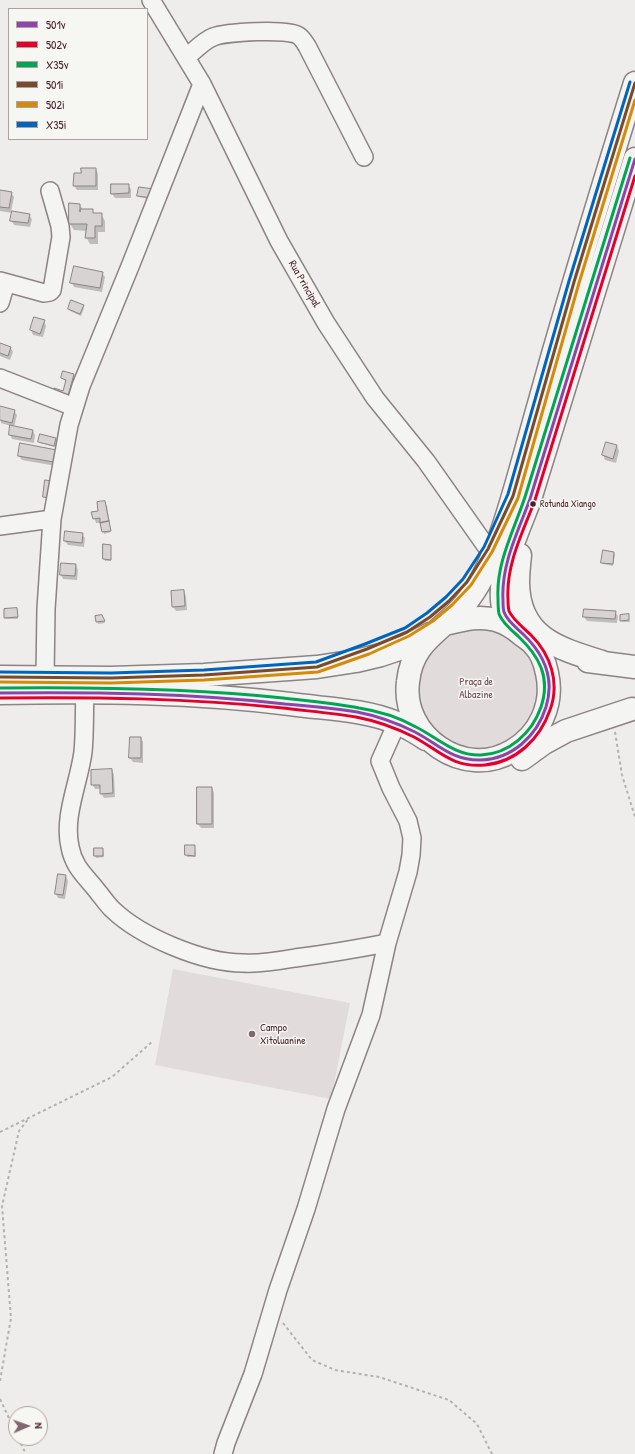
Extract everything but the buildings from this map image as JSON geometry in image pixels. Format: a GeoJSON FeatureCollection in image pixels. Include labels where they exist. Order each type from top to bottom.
{"type":"FeatureCollection","features":[{"type":"Feature","properties":{"kind":"main road"},"geometry":{"type":"LineString","coordinates":[[427,739],[415,723],[408,704],[407,683],[412,663],[422,645],[464,606],[479,584],[498,542],[513,496],[574,282],[635,83]]}},
{"type":"Feature","properties":{"kind":"main road"},"geometry":{"type":"LineString","coordinates":[[529,739],[541,723],[548,704],[549,684],[545,664],[531,642],[504,612],[501,594],[503,577],[629,196],[635,159]]}},
{"type":"Feature","properties":{"kind":"main road"},"geometry":{"type":"LineString","coordinates":[[317,667],[407,632],[430,617],[449,601],[467,582],[488,550],[513,496]]}},
{"type":"Feature","properties":{"kind":"main road"},"geometry":{"type":"LineString","coordinates":[[521,524],[518,583],[520,602],[526,618],[536,632],[552,644],[602,662]]}},
{"type":"Feature","properties":{"kind":"main road"},"geometry":{"type":"LineString","coordinates":[[0,677],[112,678],[204,675],[317,667],[356,662],[381,656],[405,647],[441,627],[474,617],[495,619],[512,626],[531,642],[566,658],[578,661],[602,662],[635,667]]}},
{"type":"Feature","properties":{"kind":"main road"},"geometry":{"type":"LineString","coordinates":[[0,693],[85,692],[205,696],[356,712],[397,723],[427,739],[446,752],[467,760],[489,759],[511,752],[529,739],[577,717],[634,708]]}},
{"type":"Feature","properties":{"kind":"main road"},"geometry":{"type":"LineString","coordinates":[[334,710],[392,734],[430,758],[448,767],[463,771],[486,772],[516,763],[544,743],[566,730],[634,708]]}},
{"type":"Feature","properties":{"kind":"street","name":"Rua Principal"},"geometry":{"type":"LineString","coordinates":[[151,0],[202,84],[279,241],[326,323],[375,398],[426,461],[488,550]]}},
{"type":"Feature","properties":{"kind":"street"},"geometry":{"type":"LineString","coordinates":[[186,58],[212,37],[256,32],[292,32],[299,36],[307,46],[364,157]]}},
{"type":"Feature","properties":{"kind":"street"},"geometry":{"type":"LineString","coordinates":[[45,677],[46,609],[52,519],[69,425],[81,386],[202,84]]}},
{"type":"Feature","properties":{"kind":"street"},"geometry":{"type":"LineString","coordinates":[[0,303],[3,282],[44,293],[48,293],[52,290],[61,237],[60,226],[50,191]]}},
{"type":"Feature","properties":{"kind":"street"},"geometry":{"type":"LineString","coordinates":[[0,378],[74,407]]}},
{"type":"Feature","properties":{"kind":"street"},"geometry":{"type":"LineString","coordinates":[[0,526],[52,519]]}},
{"type":"Feature","properties":{"kind":"street"},"geometry":{"type":"LineString","coordinates":[[85,692],[83,752],[71,808],[68,830],[69,846],[74,862],[80,871],[111,908],[124,919],[156,940],[213,959],[243,963],[272,961],[342,952],[387,943]]}},
{"type":"Feature","properties":{"kind":"street"},"geometry":{"type":"LineString","coordinates":[[223,1454],[253,1374],[272,1310],[306,1209],[336,1109],[371,1015],[387,943],[408,872],[412,838],[408,821],[381,765],[381,757],[392,734]]}},
{"type":"Feature","properties":{"kind":"path"},"geometry":{"type":"LineString","coordinates":[[612,716],[622,775],[635,817]]}},
{"type":"Feature","properties":{"kind":"path"},"geometry":{"type":"LineString","coordinates":[[0,1132],[112,1077],[153,1042]]}},
{"type":"Feature","properties":{"kind":"path"},"geometry":{"type":"LineString","coordinates":[[0,1380],[11,1318],[2,1206],[20,1132],[29,1118]]}},
{"type":"Feature","properties":{"kind":"path"},"geometry":{"type":"LineString","coordinates":[[272,1310],[312,1360],[335,1370],[379,1377],[449,1400],[477,1424],[492,1454]]}},
{"type":"Feature","properties":{"kind":"path"},"geometry":{"type":"LineString","coordinates":[[0,1400],[8,1416]]}},
{"type":"Feature","properties":{"kind":"green space","name":"Praça de Albazine"},"geometry":{"type":"Polygon","coordinates":[[[477,628],[500,632],[520,645],[533,665],[537,688],[533,711],[520,731],[500,744],[477,748],[454,744],[434,731],[421,711],[417,688],[421,665],[434,645],[454,632],[477,628]]]}},
{"type":"Feature","properties":{"kind":"green space","name":"Campo Xitoluanine"},"geometry":{"type":"Polygon","coordinates":[[[173,969],[350,1003],[331,1099],[155,1065],[173,969]]]}},
{"type":"Feature","properties":{"kind":"transit line","name":"X35i"},"geometry":{"type":"LineString","coordinates":[[0,672],[111,673],[204,670],[316,662],[405,628],[427,613],[446,597],[463,579],[484,547],[508,494],[569,281],[630,82]]}},
{"type":"Feature","properties":{"kind":"transit line","name":"501i"},"geometry":{"type":"LineString","coordinates":[[0,677],[111,678],[204,675],[317,667],[367,649],[407,632],[430,617],[449,601],[467,582],[488,549],[513,496],[574,282],[635,83]]}},
{"type":"Feature","properties":{"kind":"transit line","name":"502i"},"geometry":{"type":"LineString","coordinates":[[0,682],[111,683],[204,680],[318,672],[369,654],[409,636],[433,621],[452,605],[471,585],[492,552],[518,498],[579,283],[635,100]]}},
{"type":"Feature","properties":{"kind":"transit line","name":"X35v"},"geometry":{"type":"LineString","coordinates":[[0,688],[177,690],[283,698],[340,705],[374,711],[395,717],[424,731],[447,746],[472,755],[491,754],[501,751],[518,740],[532,725],[537,716],[544,696],[545,686],[541,668],[532,651],[500,617],[498,604],[500,572],[503,559],[525,497],[630,158]]}},
{"type":"Feature","properties":{"kind":"transit line","name":"501v"},"geometry":{"type":"LineString","coordinates":[[0,693],[107,693],[178,695],[249,700],[357,712],[394,723],[415,732],[453,755],[471,760],[492,759],[503,755],[522,744],[530,736],[542,718],[546,707],[549,686],[546,667],[542,658],[537,650],[505,615],[503,605],[505,574],[511,548],[530,499],[635,159]]}},
{"type":"Feature","properties":{"kind":"transit line","name":"502v"},"geometry":{"type":"LineString","coordinates":[[0,698],[107,698],[177,700],[283,708],[356,717],[371,721],[414,737],[447,757],[464,764],[485,765],[496,763],[517,754],[533,739],[546,721],[553,700],[554,680],[552,670],[544,651],[531,635],[513,618],[509,611],[508,586],[512,561],[535,500],[635,176]]}},
{"type":"Feature","properties":{"kind":"place","name":"Rotunda Xiango"},"geometry":{"type":"Point","coordinates":[533,504]}},
{"type":"Feature","properties":{"kind":"place","name":"Campo Xitoluanine"},"geometry":{"type":"Point","coordinates":[252,1034]}}]}
